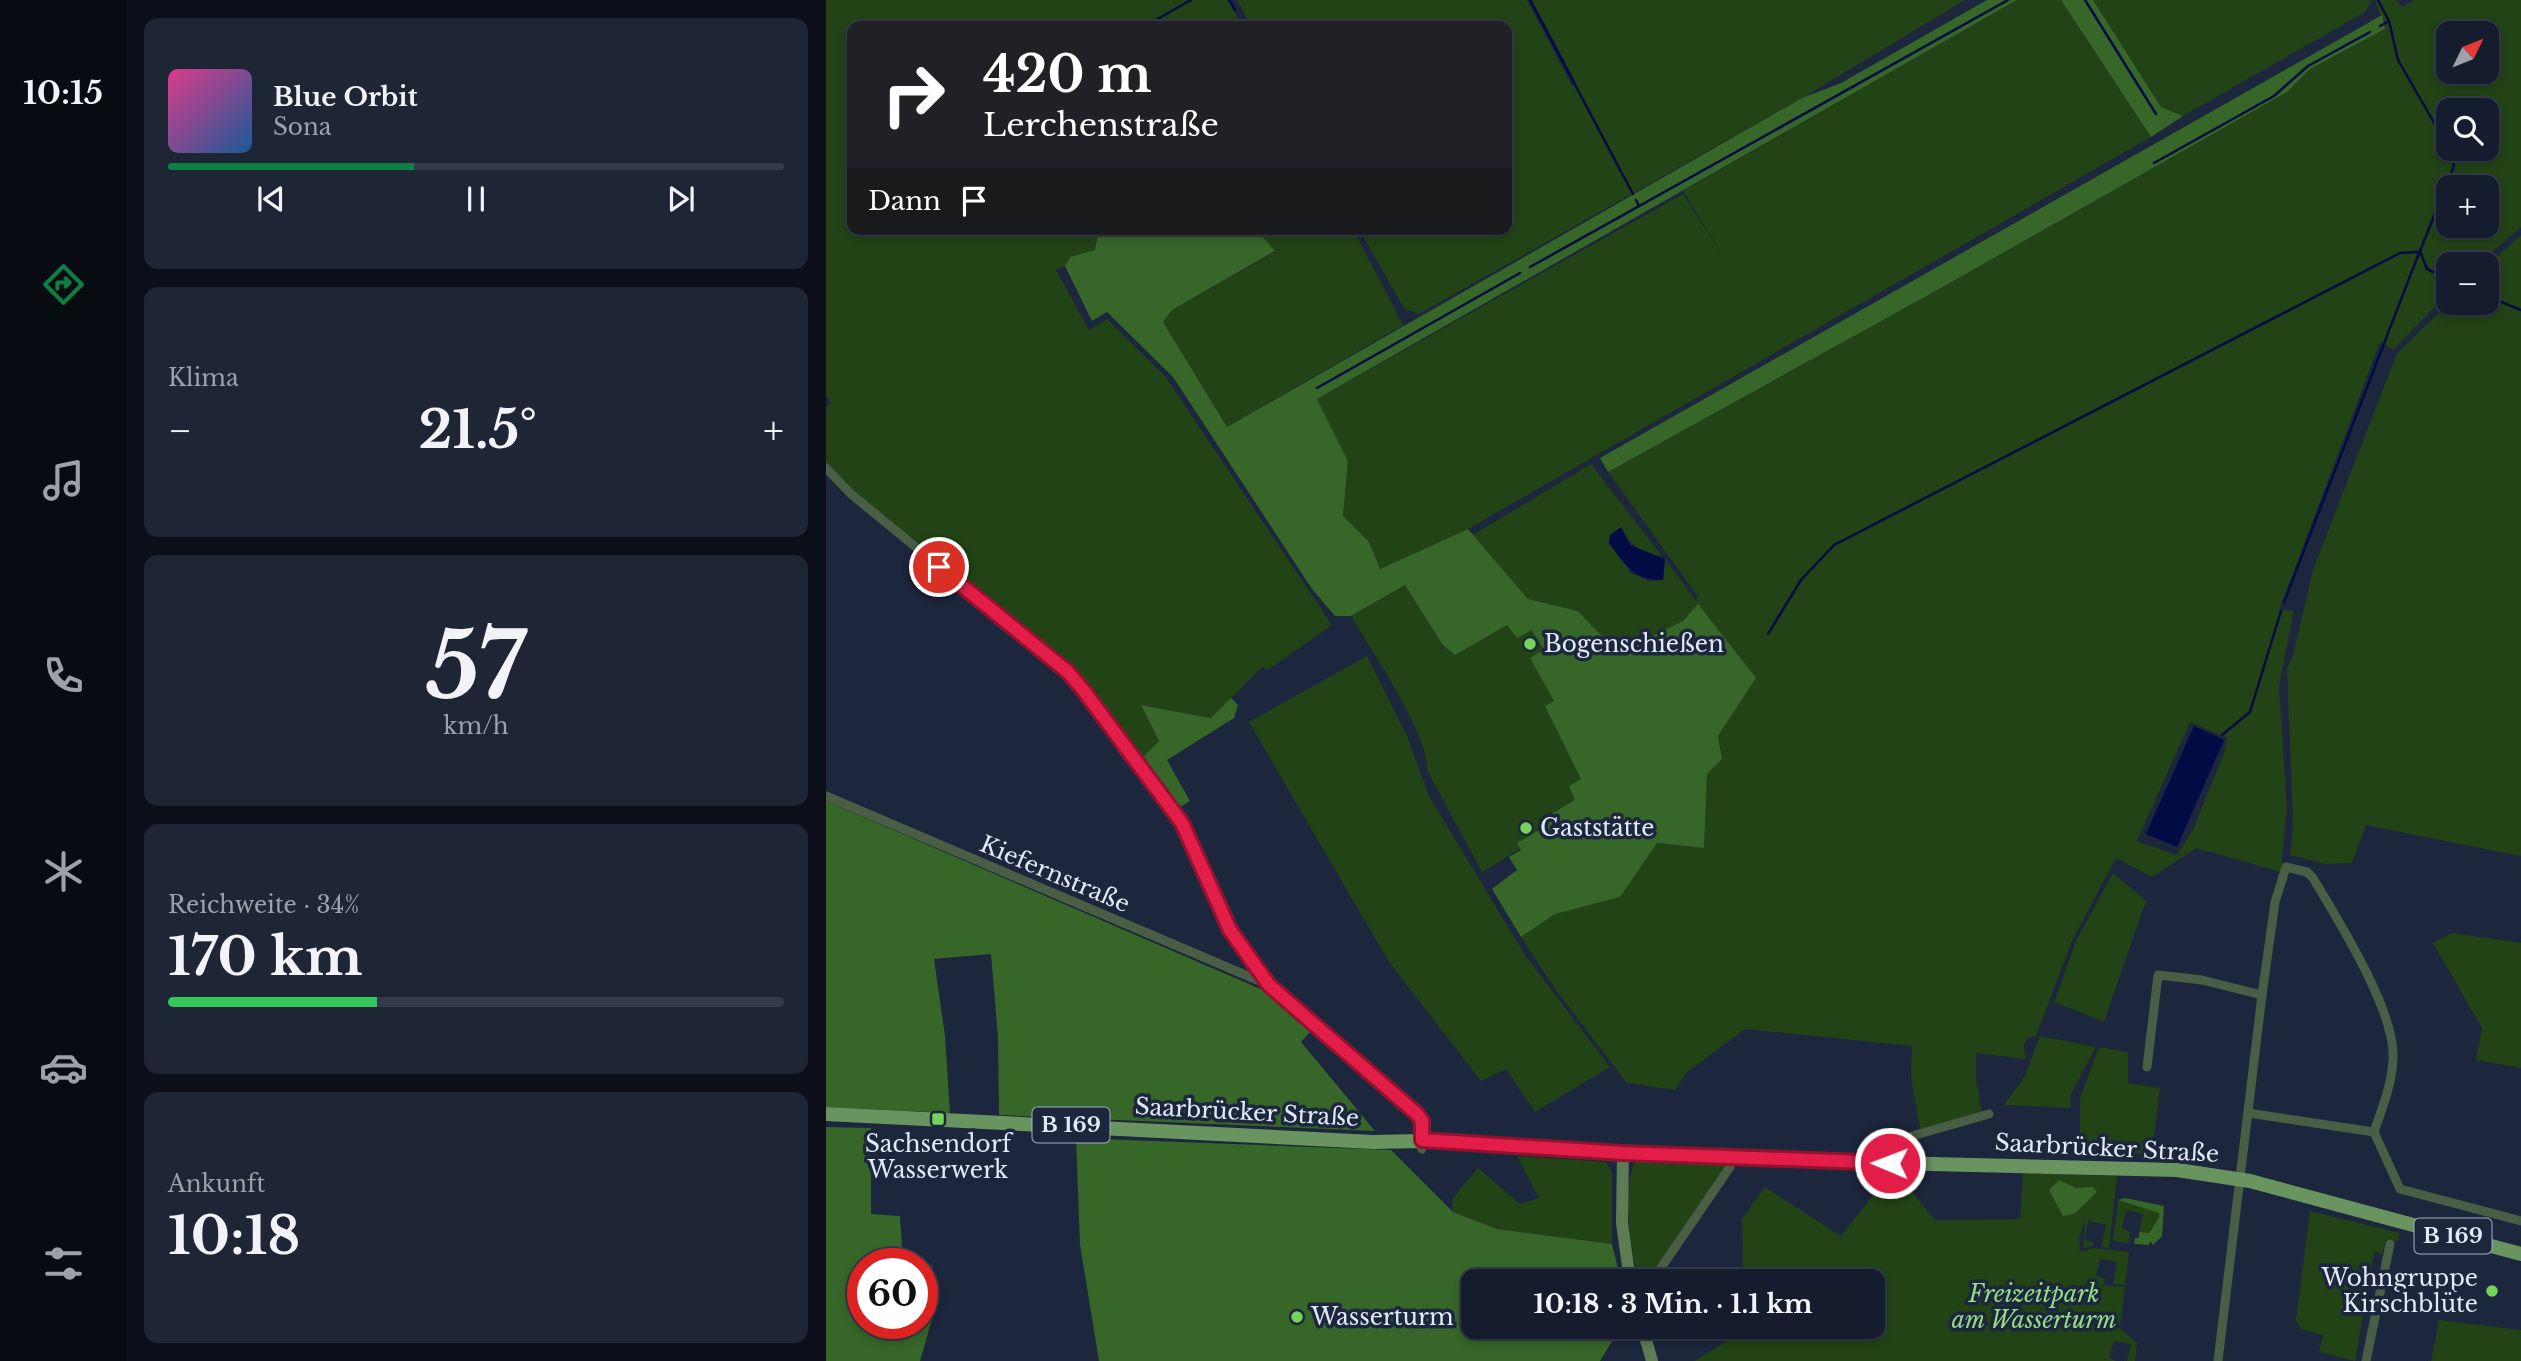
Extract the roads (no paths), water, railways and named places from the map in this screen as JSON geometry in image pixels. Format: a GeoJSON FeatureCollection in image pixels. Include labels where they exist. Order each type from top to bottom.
{"type":"FeatureCollection","features":[{"type":"Feature","properties":{"kind":"main road","name":"Saarbrücker Straße"},"geometry":{"type":"LineString","coordinates":[[826,1114],[1373,1142],[1452,1149],[1472,1144],[1623,1153],[1890,1163],[2177,1170],[2240,1178],[2521,1254]]}},
{"type":"Feature","properties":{"kind":"main road"},"geometry":{"type":"LineString","coordinates":[[1623,1153],[1622,1223],[1628,1269]]}},
{"type":"Feature","properties":{"kind":"main road"},"geometry":{"type":"LineString","coordinates":[[1646,1339],[1652,1361]]}},
{"type":"Feature","properties":{"kind":"street"},"geometry":{"type":"LineString","coordinates":[[826,468],[851,495],[1068,672],[1182,823],[1230,930],[1269,985],[1417,1114],[1422,1121],[1422,1145]]}},
{"type":"Feature","properties":{"kind":"street","name":"Kiefernstraße"},"geometry":{"type":"LineString","coordinates":[[826,796],[1269,985]]}},
{"type":"Feature","properties":{"kind":"street"},"geometry":{"type":"LineString","coordinates":[[2223,1361],[2218,1361],[2262,995],[2275,902],[2286,867],[2307,872],[2312,878],[2385,1015],[2394,1056],[2390,1083],[2374,1132],[2400,1189],[2521,1222]]}},
{"type":"Feature","properties":{"kind":"street"},"geometry":{"type":"LineString","coordinates":[[2147,1067],[2158,975],[2202,980],[2262,995]]}},
{"type":"Feature","properties":{"kind":"street"},"geometry":{"type":"LineString","coordinates":[[2248,1113],[2374,1132]]}},
{"type":"Feature","properties":{"kind":"street","name":"Saarbrücker Straße"},"geometry":{"type":"LineString","coordinates":[[1890,1163],[1892,1150],[1906,1138],[1989,1114]]}},
{"type":"Feature","properties":{"kind":"street"},"geometry":{"type":"LineString","coordinates":[[1660,1269],[1730,1167]]}},
{"type":"Feature","properties":{"kind":"street"},"geometry":{"type":"LineString","coordinates":[[2366,1361],[2390,1244]]}},
{"type":"Feature","properties":{"kind":"waterway"},"geometry":{"type":"LineString","coordinates":[[1154,21],[1191,0]]}},
{"type":"Feature","properties":{"kind":"waterway"},"geometry":{"type":"LineString","coordinates":[[1229,0],[1235,10]]}},
{"type":"Feature","properties":{"kind":"waterway"},"geometry":{"type":"LineString","coordinates":[[1530,0],[1633,194]]}},
{"type":"Feature","properties":{"kind":"waterway"},"geometry":{"type":"LineString","coordinates":[[1530,267],[2008,0]]}},
{"type":"Feature","properties":{"kind":"waterway"},"geometry":{"type":"LineString","coordinates":[[2085,0],[2156,114]]}},
{"type":"Feature","properties":{"kind":"waterway"},"geometry":{"type":"LineString","coordinates":[[2378,0],[2389,21],[2398,60],[2436,126]]}},
{"type":"Feature","properties":{"kind":"waterway"},"geometry":{"type":"LineString","coordinates":[[2380,26],[2389,21]]}},
{"type":"Feature","properties":{"kind":"waterway"},"geometry":{"type":"LineString","coordinates":[[2154,163],[2274,96],[2308,66],[2370,32]]}},
{"type":"Feature","properties":{"kind":"waterway"},"geometry":{"type":"LineString","coordinates":[[2436,273],[2427,269],[2420,251],[2454,166],[2453,161]]}},
{"type":"Feature","properties":{"kind":"waterway"},"geometry":{"type":"LineString","coordinates":[[1636,200],[1639,206]]}},
{"type":"Feature","properties":{"kind":"waterway"},"geometry":{"type":"LineString","coordinates":[[1768,634],[1801,580],[1834,545],[2400,253],[2419,252]]}},
{"type":"Feature","properties":{"kind":"waterway"},"geometry":{"type":"LineString","coordinates":[[2284,602],[2419,253]]}},
{"type":"Feature","properties":{"kind":"waterway"},"geometry":{"type":"LineString","coordinates":[[1317,388],[1520,273]]}},
{"type":"Feature","properties":{"kind":"waterway"},"geometry":{"type":"LineString","coordinates":[[2499,301],[2521,310]]}},
{"type":"Feature","properties":{"kind":"waterway"},"geometry":{"type":"LineString","coordinates":[[2222,735],[2250,712],[2281,611]]}},
{"type":"Feature","properties":{"kind":"place","name":"Bogenschießen"},"geometry":{"type":"Point","coordinates":[1530,644]}},
{"type":"Feature","properties":{"kind":"place","name":"Gaststätte"},"geometry":{"type":"Point","coordinates":[1526,828]}},
{"type":"Feature","properties":{"kind":"place","name":"Sachsendorf Wasserwerk"},"geometry":{"type":"Point","coordinates":[938,1119]}},
{"type":"Feature","properties":{"kind":"place","name":"Wohngruppe Kirschblüte"},"geometry":{"type":"Point","coordinates":[2492,1291]}},
{"type":"Feature","properties":{"kind":"place","name":"Wasserturm"},"geometry":{"type":"Point","coordinates":[1297,1317]}},
{"type":"Feature","properties":{"kind":"park label","name":"Freizeitpark am Wasserturm"},"geometry":{"type":"Point","coordinates":[2034,1307]}}]}
